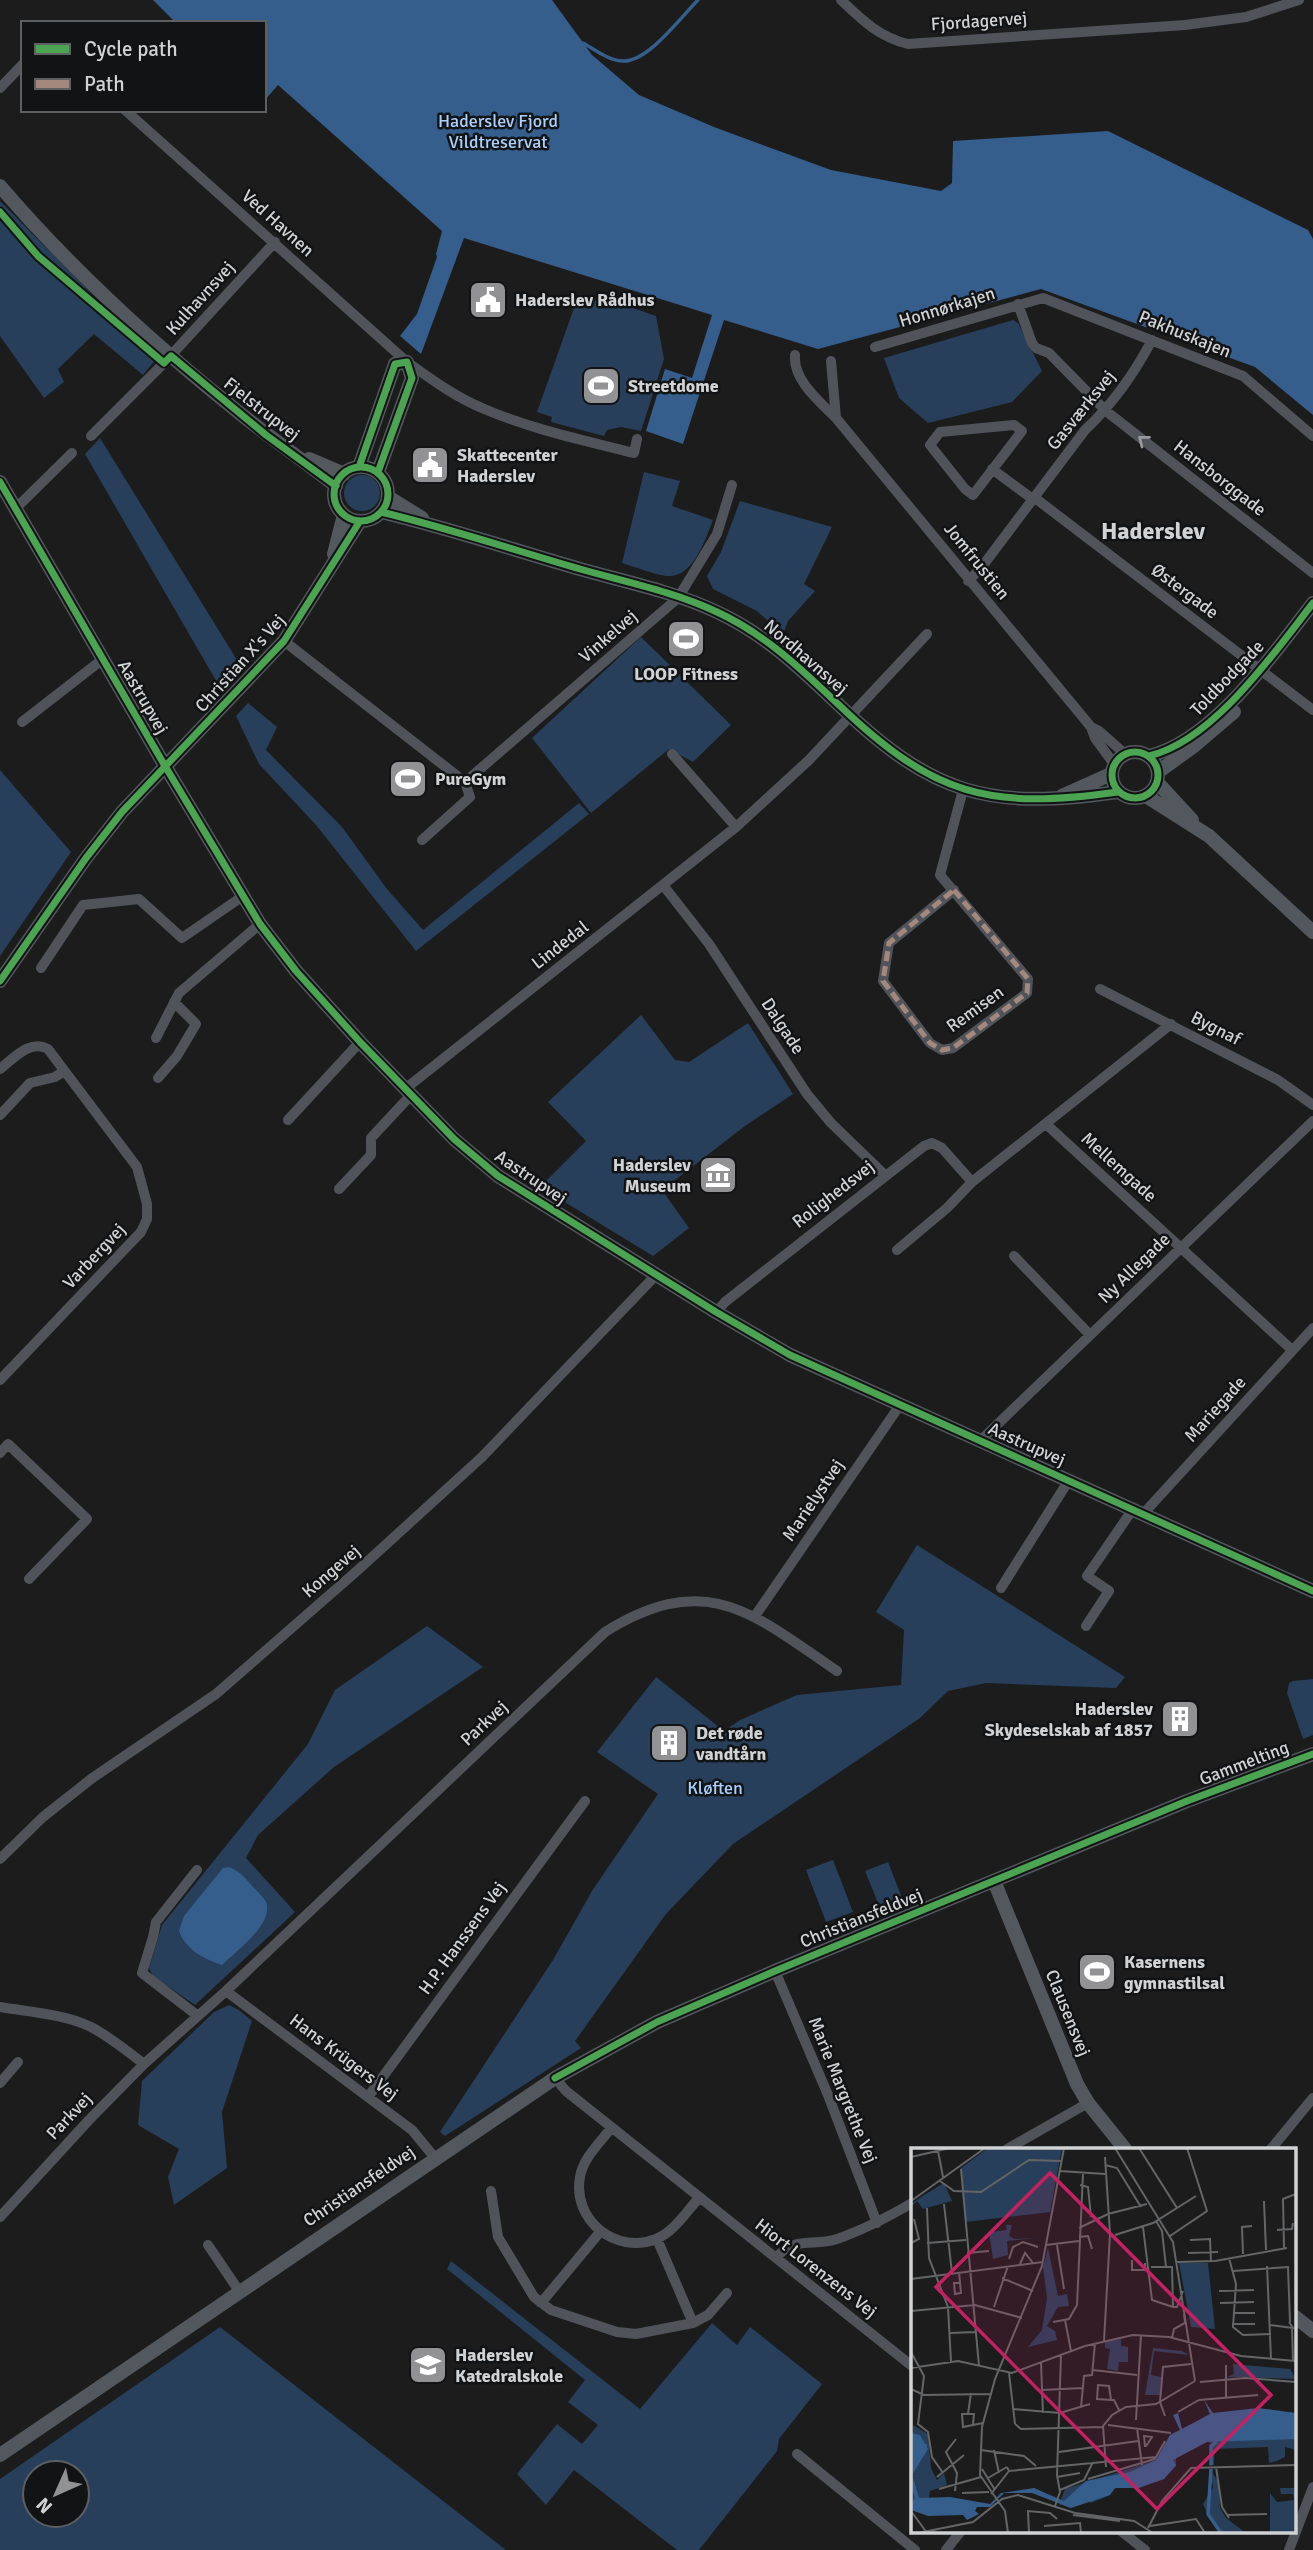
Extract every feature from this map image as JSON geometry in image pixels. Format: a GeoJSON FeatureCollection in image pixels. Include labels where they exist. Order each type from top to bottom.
{"type":"FeatureCollection","features":[{"type":"Feature","properties":{"kind":"street","name":"Fjordagervej"},"geometry":{"type":"LineString","coordinates":[[841,0],[873,30],[908,44],[1185,25],[1246,17],[1299,0]]}},
{"type":"Feature","properties":{"kind":"street"},"geometry":{"type":"LineString","coordinates":[[0,88],[21,66]]}},
{"type":"Feature","properties":{"kind":"street","name":"Ved Havnen"},"geometry":{"type":"LineString","coordinates":[[127,112],[407,362]]}},
{"type":"Feature","properties":{"kind":"street","name":"Fjelstrupvej"},"geometry":{"type":"LineString","coordinates":[[0,186],[55,247],[171,356],[234,410],[292,452],[340,480]]}},
{"type":"Feature","properties":{"kind":"street","name":"Kulhavnsvej"},"geometry":{"type":"LineString","coordinates":[[91,436],[171,356],[275,242]]}},
{"type":"Feature","properties":{"kind":"street","name":"Pakhuskajen"},"geometry":{"type":"LineString","coordinates":[[1023,302],[1043,298],[1243,376],[1313,436]]}},
{"type":"Feature","properties":{"kind":"street","name":"Honnørkajen"},"geometry":{"type":"LineString","coordinates":[[875,347],[1023,302]]}},
{"type":"Feature","properties":{"kind":"street","name":"Hansborggade"},"geometry":{"type":"LineString","coordinates":[[1023,302],[1035,348],[1049,353],[1106,411],[1313,573]]}},
{"type":"Feature","properties":{"kind":"street","name":"Gasværksvej"},"geometry":{"type":"LineString","coordinates":[[968,581],[982,568],[1085,430],[1106,411],[1137,369],[1152,340]]}},
{"type":"Feature","properties":{"kind":"street","name":"Jomfrustien"},"geometry":{"type":"LineString","coordinates":[[794,355],[794,368],[816,398],[836,418],[1091,727],[1100,731],[1117,764]]}},
{"type":"Feature","properties":{"kind":"street"},"geometry":{"type":"LineString","coordinates":[[831,361],[836,418]]}},
{"type":"Feature","properties":{"kind":"street"},"geometry":{"type":"LineString","coordinates":[[378,472],[411,378],[407,362]]}},
{"type":"Feature","properties":{"kind":"street"},"geometry":{"type":"LineString","coordinates":[[359,467],[378,472],[386,483],[388,497],[381,512],[373,518],[360,521],[344,515],[335,500],[340,480],[359,467],[395,365],[407,362],[445,389],[515,422],[634,453],[637,439]]}},
{"type":"Feature","properties":{"kind":"street","name":"Gasværksvej"},"geometry":{"type":"LineString","coordinates":[[1014,425],[1022,431],[992,469],[973,495],[965,489],[930,445],[940,432],[1014,425]]}},
{"type":"Feature","properties":{"kind":"street"},"geometry":{"type":"LineString","coordinates":[[16,508],[72,453]]}},
{"type":"Feature","properties":{"kind":"street"},"geometry":{"type":"LineString","coordinates":[[992,469],[1035,499]]}},
{"type":"Feature","properties":{"kind":"street","name":"Aastrupvej"},"geometry":{"type":"LineString","coordinates":[[0,482],[260,923],[296,971],[454,1139],[498,1176],[790,1355],[1313,1591]]}},
{"type":"Feature","properties":{"kind":"street","name":"Vinkelvej"},"geometry":{"type":"LineString","coordinates":[[465,782],[678,598],[717,534],[732,485]]}},
{"type":"Feature","properties":{"kind":"street","name":"Nordhavnsvej"},"geometry":{"type":"LineString","coordinates":[[388,497],[432,524]]}},
{"type":"Feature","properties":{"kind":"street","name":"Østergade"},"geometry":{"type":"LineString","coordinates":[[1035,499],[1257,675],[1313,710]]}},
{"type":"Feature","properties":{"kind":"street","name":"Nordhavnsvej"},"geometry":{"type":"LineString","coordinates":[[381,512],[432,524],[715,611],[751,629],[795,663],[850,716],[906,762],[963,790],[1007,798],[1073,799],[1118,792]]}},
{"type":"Feature","properties":{"kind":"street","name":"Christian X's Vej"},"geometry":{"type":"LineString","coordinates":[[331,567],[344,515]]}},
{"type":"Feature","properties":{"kind":"street","name":"Christian X's Vej"},"geometry":{"type":"LineString","coordinates":[[0,981],[86,858],[122,812],[284,641],[360,521]]}},
{"type":"Feature","properties":{"kind":"street","name":"Toldbodgade"},"geometry":{"type":"LineString","coordinates":[[1158,777],[1233,712],[1257,675],[1313,603]]}},
{"type":"Feature","properties":{"kind":"street","name":"Lindedal"},"geometry":{"type":"LineString","coordinates":[[408,1092],[736,827],[809,760],[927,634]]}},
{"type":"Feature","properties":{"kind":"street"},"geometry":{"type":"LineString","coordinates":[[284,641],[465,782],[470,797],[422,840]]}},
{"type":"Feature","properties":{"kind":"street","name":"Aastrupvej"},"geometry":{"type":"LineString","coordinates":[[22,722],[103,659]]}},
{"type":"Feature","properties":{"kind":"street","name":"Toldbodgade"},"geometry":{"type":"LineString","coordinates":[[1149,756],[1171,749],[1199,730],[1257,675]]}},
{"type":"Feature","properties":{"kind":"street"},"geometry":{"type":"LineString","coordinates":[[1200,829],[1146,796],[1132,798],[1118,792],[1112,780],[1117,764],[1137,751],[1149,756],[1158,777],[1200,829],[1313,932]]}},
{"type":"Feature","properties":{"kind":"street"},"geometry":{"type":"LineString","coordinates":[[672,754],[736,827]]}},
{"type":"Feature","properties":{"kind":"street","name":"Nordhavnsvej"},"geometry":{"type":"LineString","coordinates":[[1061,797],[1117,764]]}},
{"type":"Feature","properties":{"kind":"street"},"geometry":{"type":"LineString","coordinates":[[1146,796],[1158,777]]}},
{"type":"Feature","properties":{"kind":"street","name":"Remisen"},"geometry":{"type":"LineString","coordinates":[[954,890],[889,943],[883,981],[930,1043],[942,1050],[953,1048],[1027,993],[1028,979],[954,890],[940,875],[963,790]]}},
{"type":"Feature","properties":{"kind":"street","name":"Dalgade"},"geometry":{"type":"LineString","coordinates":[[663,885],[709,944],[807,1094],[831,1123],[885,1175]]}},
{"type":"Feature","properties":{"kind":"street"},"geometry":{"type":"LineString","coordinates":[[41,968],[83,905],[139,899],[182,938],[243,896]]}},
{"type":"Feature","properties":{"kind":"street"},"geometry":{"type":"LineString","coordinates":[[156,1038],[179,993],[260,923]]}},
{"type":"Feature","properties":{"kind":"street","name":"Bygnaf"},"geometry":{"type":"LineString","coordinates":[[1100,989],[1278,1080],[1313,1105]]}},
{"type":"Feature","properties":{"kind":"street"},"geometry":{"type":"LineString","coordinates":[[158,1079],[177,1056],[196,1024],[174,1002]]}},
{"type":"Feature","properties":{"kind":"street"},"geometry":{"type":"LineString","coordinates":[[897,1250],[947,1208],[972,1182],[1171,1024]]}},
{"type":"Feature","properties":{"kind":"street"},"geometry":{"type":"LineString","coordinates":[[288,1120],[360,1042]]}},
{"type":"Feature","properties":{"kind":"street","name":"Varbergvej"},"geometry":{"type":"LineString","coordinates":[[0,1069],[28,1048],[37,1045],[48,1049],[136,1167],[147,1204],[146,1219],[141,1232],[0,1380]]}},
{"type":"Feature","properties":{"kind":"street"},"geometry":{"type":"LineString","coordinates":[[0,1115],[30,1083],[55,1077],[64,1071]]}},
{"type":"Feature","properties":{"kind":"street"},"geometry":{"type":"LineString","coordinates":[[339,1189],[371,1155],[371,1138],[408,1092]]}},
{"type":"Feature","properties":{"kind":"street","name":"Ny Allegade"},"geometry":{"type":"LineString","coordinates":[[980,1441],[1313,1121]]}},
{"type":"Feature","properties":{"kind":"street","name":"Mellemgade"},"geometry":{"type":"LineString","coordinates":[[1046,1124],[1292,1350]]}},
{"type":"Feature","properties":{"kind":"street","name":"Rolighedsvej"},"geometry":{"type":"LineString","coordinates":[[716,1312],[724,1302],[924,1146],[932,1143],[942,1148],[972,1182]]}},
{"type":"Feature","properties":{"kind":"street"},"geometry":{"type":"LineString","coordinates":[[1014,1256],[1090,1335]]}},
{"type":"Feature","properties":{"kind":"street","name":"Kongevej"},"geometry":{"type":"LineString","coordinates":[[0,1858],[43,1817],[91,1779],[216,1694],[358,1570],[482,1457],[656,1275]]}},
{"type":"Feature","properties":{"kind":"street","name":"Mariegade"},"geometry":{"type":"LineString","coordinates":[[1138,1511],[1313,1328]]}},
{"type":"Feature","properties":{"kind":"street","name":"Marielystvej"},"geometry":{"type":"LineString","coordinates":[[755,1616],[900,1405]]}},
{"type":"Feature","properties":{"kind":"street"},"geometry":{"type":"LineString","coordinates":[[0,1453],[8,1444],[87,1519],[29,1579]]}},
{"type":"Feature","properties":{"kind":"street","name":"Aastrupvej"},"geometry":{"type":"LineString","coordinates":[[1001,1588],[1069,1480]]}},
{"type":"Feature","properties":{"kind":"street"},"geometry":{"type":"LineString","coordinates":[[1086,1626],[1109,1591],[1087,1576],[1138,1511]]}},
{"type":"Feature","properties":{"kind":"street","name":"Parkvej"},"geometry":{"type":"LineString","coordinates":[[0,2217],[144,2064],[605,1632],[628,1618],[659,1605],[694,1601],[730,1605],[755,1616],[837,1671]]}},
{"type":"Feature","properties":{"kind":"street","name":"Gammelting"},"geometry":{"type":"LineString","coordinates":[[1187,1801],[1313,1754]]}},
{"type":"Feature","properties":{"kind":"street","name":"H.P. Hanssens Vej"},"geometry":{"type":"LineString","coordinates":[[368,2097],[585,1801]]}},
{"type":"Feature","properties":{"kind":"street","name":"Christiansfeldvej"},"geometry":{"type":"LineString","coordinates":[[0,2455],[555,2078],[657,2022],[775,1970],[1187,1801]]}},
{"type":"Feature","properties":{"kind":"street"},"geometry":{"type":"LineString","coordinates":[[197,1870],[156,1922],[142,1973],[198,2015]]}},
{"type":"Feature","properties":{"kind":"street","name":"Clausensvej"},"geometry":{"type":"LineString","coordinates":[[994,1881],[1077,2084],[1088,2104],[1124,2148]]}},
{"type":"Feature","properties":{"kind":"street","name":"Marie Margrethe Vej"},"geometry":{"type":"LineString","coordinates":[[775,1970],[828,2095],[877,2223]]}},
{"type":"Feature","properties":{"kind":"street","name":"Hans Krügers Vej"},"geometry":{"type":"LineString","coordinates":[[226,1990],[412,2130],[435,2158]]}},
{"type":"Feature","properties":{"kind":"street"},"geometry":{"type":"LineString","coordinates":[[0,2007],[58,2017],[89,2026],[113,2040],[144,2064]]}},
{"type":"Feature","properties":{"kind":"street"},"geometry":{"type":"LineString","coordinates":[[0,2083],[18,2062]]}},
{"type":"Feature","properties":{"kind":"street","name":"Hiort Lorenzens Vej"},"geometry":{"type":"LineString","coordinates":[[555,2078],[566,2091],[911,2365]]}},
{"type":"Feature","properties":{"kind":"street"},"geometry":{"type":"LineString","coordinates":[[1272,2148],[1313,2098]]}},
{"type":"Feature","properties":{"kind":"street"},"geometry":{"type":"LineString","coordinates":[[1009,2148],[1088,2104]]}},
{"type":"Feature","properties":{"kind":"street"},"geometry":{"type":"LineString","coordinates":[[611,2127],[586,2161],[580,2176],[581,2204],[589,2221],[600,2232],[613,2239],[633,2243],[657,2239],[670,2231],[699,2198]]}},
{"type":"Feature","properties":{"kind":"street"},"geometry":{"type":"LineString","coordinates":[[491,2191],[498,2237],[534,2297],[551,2310],[636,2334],[693,2323],[708,2315],[727,2292]]}},
{"type":"Feature","properties":{"kind":"street"},"geometry":{"type":"LineString","coordinates":[[776,2258],[785,2247],[794,2243],[833,2240],[877,2223],[911,2204]]}},
{"type":"Feature","properties":{"kind":"street"},"geometry":{"type":"LineString","coordinates":[[541,2304],[600,2232]]}},
{"type":"Feature","properties":{"kind":"street"},"geometry":{"type":"LineString","coordinates":[[657,2239],[693,2323]]}},
{"type":"Feature","properties":{"kind":"street"},"geometry":{"type":"LineString","coordinates":[[208,2245],[239,2291]]}},
{"type":"Feature","properties":{"kind":"street"},"geometry":{"type":"LineString","coordinates":[[1296,2318],[1313,2331]]}},
{"type":"Feature","properties":{"kind":"street"},"geometry":{"type":"LineString","coordinates":[[797,2454],[915,2550]]}},
{"type":"Feature","properties":{"kind":"street"},"geometry":{"type":"LineString","coordinates":[[1296,2532],[1313,2487]]}},
{"type":"Feature","properties":{"kind":"street"},"geometry":{"type":"LineString","coordinates":[[946,2550],[960,2532]]}},
{"type":"Feature","properties":{"kind":"street"},"geometry":{"type":"LineString","coordinates":[[1122,2532],[1138,2548]]}},
{"type":"Feature","properties":{"kind":"street"},"geometry":{"type":"LineString","coordinates":[[1289,2550],[1296,2532]]}},
{"type":"Feature","properties":{"kind":"green space"},"geometry":{"type":"Polygon","coordinates":[[[0,201],[156,359],[143,375],[94,334],[58,369],[64,382],[44,398],[0,336],[0,201]]]}},
{"type":"Feature","properties":{"kind":"green space","name":"Streetdome"},"geometry":{"type":"Polygon","coordinates":[[[579,294],[597,300],[604,298],[656,316],[664,359],[641,431],[621,427],[607,430],[604,436],[551,422],[552,417],[537,412],[579,294]]]}},
{"type":"Feature","properties":{"kind":"green space"},"geometry":{"type":"Polygon","coordinates":[[[1013,320],[1018,323],[1042,371],[1012,402],[928,423],[899,398],[884,358],[1013,320]]]}},
{"type":"Feature","properties":{"kind":"green space"},"geometry":{"type":"Polygon","coordinates":[[[100,438],[237,660],[241,670],[222,691],[85,454],[100,438]]]}},
{"type":"Feature","properties":{"kind":"green space"},"geometry":{"type":"Polygon","coordinates":[[[644,472],[680,481],[672,506],[713,520],[697,557],[684,571],[675,575],[661,575],[622,563],[644,472]]]}},
{"type":"Feature","properties":{"kind":"green space"},"geometry":{"type":"Polygon","coordinates":[[[362,475],[375,480],[380,493],[375,506],[362,511],[349,506],[344,493],[349,480],[362,475]]]}},
{"type":"Feature","properties":{"kind":"green space"},"geometry":{"type":"Polygon","coordinates":[[[740,501],[832,527],[804,584],[815,591],[788,621],[783,634],[757,611],[713,589],[707,576],[721,552],[740,501]]]}},
{"type":"Feature","properties":{"kind":"green space"},"geometry":{"type":"Polygon","coordinates":[[[641,637],[731,725],[693,762],[669,749],[591,813],[532,738],[641,637]]]}},
{"type":"Feature","properties":{"kind":"green space"},"geometry":{"type":"Polygon","coordinates":[[[248,703],[277,727],[266,750],[342,827],[387,889],[423,930],[579,803],[589,814],[416,951],[316,825],[259,764],[236,716],[248,703]]]}},
{"type":"Feature","properties":{"kind":"green space"},"geometry":{"type":"Polygon","coordinates":[[[0,770],[71,852],[0,956],[0,770]]]}},
{"type":"Feature","properties":{"kind":"green space"},"geometry":{"type":"Polygon","coordinates":[[[641,1015],[675,1060],[689,1062],[748,1023],[793,1094],[745,1126],[662,1190],[689,1228],[653,1256],[540,1187],[586,1141],[548,1102],[641,1015]]]}},
{"type":"Feature","properties":{"kind":"green space","name":"Kløften"},"geometry":{"type":"Polygon","coordinates":[[[917,1545],[1125,1677],[1116,1688],[986,1683],[948,1691],[920,1718],[733,1844],[666,1914],[575,2041],[581,2048],[445,2136],[440,2132],[553,1960],[592,1891],[658,1794],[597,1752],[656,1677],[724,1731],[740,1720],[797,1695],[901,1685],[904,1630],[876,1612],[917,1545]]]}},
{"type":"Feature","properties":{"kind":"green space"},"geometry":{"type":"Polygon","coordinates":[[[427,1626],[483,1667],[334,1767],[258,1835],[246,1858],[295,1912],[195,2005],[153,1976],[149,1968],[162,1925],[308,1744],[335,1690],[427,1626]]]}},
{"type":"Feature","properties":{"kind":"green space"},"geometry":{"type":"Polygon","coordinates":[[[1313,1679],[1313,1735],[1303,1739],[1287,1693],[1289,1683],[1313,1679]]]}},
{"type":"Feature","properties":{"kind":"green space"},"geometry":{"type":"Polygon","coordinates":[[[833,1860],[853,1912],[826,1922],[806,1870],[833,1860]]]}},
{"type":"Feature","properties":{"kind":"green space"},"geometry":{"type":"Polygon","coordinates":[[[888,1862],[904,1903],[882,1913],[865,1871],[888,1862]]]}},
{"type":"Feature","properties":{"kind":"green space"},"geometry":{"type":"Polygon","coordinates":[[[229,2005],[252,2021],[222,2112],[227,2168],[174,2205],[168,2177],[179,2149],[138,2125],[142,2081],[214,2012],[229,2005]]]}},
{"type":"Feature","properties":{"kind":"green space"},"geometry":{"type":"Polygon","coordinates":[[[451,2261],[640,2409],[712,2323],[737,2345],[750,2327],[822,2384],[779,2439],[777,2451],[699,2550],[677,2550],[574,2470],[546,2505],[517,2474],[557,2424],[582,2444],[598,2425],[568,2402],[585,2380],[447,2269],[451,2261]]]}},
{"type":"Feature","properties":{"kind":"green space"},"geometry":{"type":"Polygon","coordinates":[[[220,2327],[506,2550],[0,2550],[0,2479],[21,2464],[21,2529],[91,2529],[91,2459],[29,2459],[220,2327]]]}},
{"type":"Feature","properties":{"kind":"shaded area","name":"Haderslev Fjord Vildtreservat"},"geometry":{"type":"Polygon","coordinates":[[[153,0],[552,0],[592,55],[639,95],[714,127],[831,170],[941,191],[952,183],[953,141],[1108,131],[1308,230],[1313,239],[1313,415],[1255,367],[1041,289],[818,349],[724,320],[683,444],[646,431],[665,369],[692,378],[712,315],[464,238],[421,354],[400,336],[417,314],[437,257],[442,231],[278,85],[266,99],[266,21],[174,21],[153,0]]]}},
{"type":"Feature","properties":{"kind":"shaded area"},"geometry":{"type":"Polygon","coordinates":[[[229,1867],[243,1876],[261,1895],[267,1909],[253,1936],[222,1965],[196,1953],[179,1931],[184,1916],[223,1868],[229,1867]]]}},
{"type":"Feature","properties":{"kind":"waterway"},"geometry":{"type":"LineString","coordinates":[[583,43],[612,59],[633,59],[653,47],[698,0]]}},
{"type":"Feature","properties":{"kind":"marked path"},"geometry":{"type":"LineString","coordinates":[[954,890],[1028,979],[1027,993],[953,1048],[942,1050],[930,1043],[883,981],[889,943],[954,890]]}},
{"type":"Feature","properties":{"kind":"cycle path"},"geometry":{"type":"LineString","coordinates":[[0,212],[38,256],[164,363],[171,356],[266,435],[336,486]]}},
{"type":"Feature","properties":{"kind":"cycle path"},"geometry":{"type":"LineString","coordinates":[[359,467],[395,364],[407,362],[412,378],[378,472]]}},
{"type":"Feature","properties":{"kind":"cycle path"},"geometry":{"type":"LineString","coordinates":[[361,467],[380,475],[388,494],[380,513],[361,521],[342,513],[334,494],[342,475],[361,467]]}},
{"type":"Feature","properties":{"kind":"cycle path"},"geometry":{"type":"LineString","coordinates":[[0,482],[260,924],[296,971],[360,1042],[454,1139],[498,1176],[790,1355],[1313,1591]]}},
{"type":"Feature","properties":{"kind":"cycle path"},"geometry":{"type":"LineString","coordinates":[[381,512],[650,588],[717,612],[782,653],[873,736],[905,760],[935,777],[966,789],[998,796],[1033,799],[1118,792]]}},
{"type":"Feature","properties":{"kind":"cycle path"},"geometry":{"type":"LineString","coordinates":[[0,981],[86,858],[122,812],[284,641],[360,521]]}},
{"type":"Feature","properties":{"kind":"cycle path"},"geometry":{"type":"LineString","coordinates":[[1149,756],[1173,747],[1219,714],[1261,669],[1313,603]]}},
{"type":"Feature","properties":{"kind":"cycle path"},"geometry":{"type":"LineString","coordinates":[[1135,752],[1152,758],[1158,775],[1152,792],[1135,798],[1118,792],[1112,775],[1118,758],[1135,752]]}},
{"type":"Feature","properties":{"kind":"cycle path"},"geometry":{"type":"LineString","coordinates":[[555,2078],[657,2022],[775,1971],[1187,1801],[1313,1754]]}},
{"type":"Feature","properties":{"kind":"place","name":"Haderslev Rådhus"},"geometry":{"type":"Point","coordinates":[488,300]}},
{"type":"Feature","properties":{"kind":"place","name":"Streetdome"},"geometry":{"type":"Point","coordinates":[601,386]}},
{"type":"Feature","properties":{"kind":"place","name":"Skattecenter Haderslev"},"geometry":{"type":"Point","coordinates":[430,465]}},
{"type":"Feature","properties":{"kind":"place","name":"LOOP Fitness"},"geometry":{"type":"Point","coordinates":[686,639]}},
{"type":"Feature","properties":{"kind":"place","name":"PureGym"},"geometry":{"type":"Point","coordinates":[408,779]}},
{"type":"Feature","properties":{"kind":"place","name":"Haderslev Museum"},"geometry":{"type":"Point","coordinates":[718,1175]}},
{"type":"Feature","properties":{"kind":"place","name":"Haderslev Skydeselskab af 1857"},"geometry":{"type":"Point","coordinates":[1180,1719]}},
{"type":"Feature","properties":{"kind":"place","name":"Det røde vandtårn"},"geometry":{"type":"Point","coordinates":[669,1743]}},
{"type":"Feature","properties":{"kind":"place","name":"Kasernens gymnastilsal"},"geometry":{"type":"Point","coordinates":[1097,1972]}},
{"type":"Feature","properties":{"kind":"place","name":"Haderslev Katedralskole"},"geometry":{"type":"Point","coordinates":[428,2365]}},
{"type":"Feature","properties":{"kind":"district","name":"Haderslev"},"geometry":{"type":"Point","coordinates":[1153,531]}}]}
